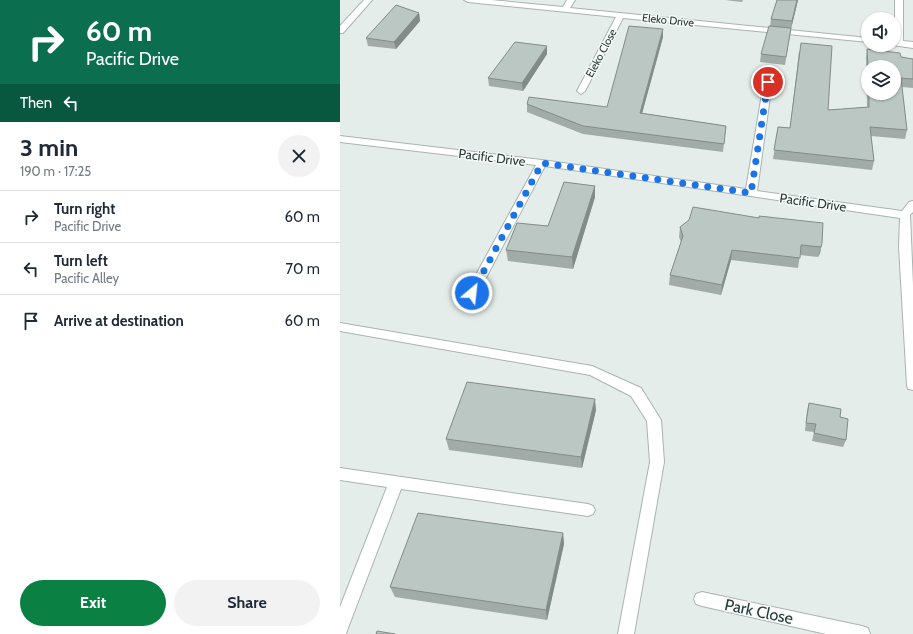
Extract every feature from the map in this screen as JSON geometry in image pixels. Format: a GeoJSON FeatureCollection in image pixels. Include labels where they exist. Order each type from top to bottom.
{"type":"FeatureCollection","features":[{"type":"Feature","properties":{"kind":"street"},"geometry":{"type":"LineString","coordinates":[[340,31],[368,0]]}},
{"type":"Feature","properties":{"kind":"street","name":"Eleko Drive"},"geometry":{"type":"LineString","coordinates":[[468,0],[861,39]]}},
{"type":"Feature","properties":{"kind":"street"},"geometry":{"type":"LineString","coordinates":[[565,10],[571,0]]}},
{"type":"Feature","properties":{"kind":"street"},"geometry":{"type":"LineString","coordinates":[[898,12],[899,0]]}},
{"type":"Feature","properties":{"kind":"street","name":"Eleko Close"},"geometry":{"type":"LineString","coordinates":[[581,91],[621,15]]}},
{"type":"Feature","properties":{"kind":"street"},"geometry":{"type":"LineString","coordinates":[[901,44],[913,45]]}},
{"type":"Feature","properties":{"kind":"street"},"geometry":{"type":"LineString","coordinates":[[751,193],[768,82]]}},
{"type":"Feature","properties":{"kind":"street","name":"Pacific Drive"},"geometry":{"type":"LineString","coordinates":[[340,139],[542,163],[905,215]]}},
{"type":"Feature","properties":{"kind":"street"},"geometry":{"type":"LineString","coordinates":[[472,293],[542,163]]}},
{"type":"Feature","properties":{"kind":"street"},"geometry":{"type":"LineString","coordinates":[[913,204],[905,215],[905,254],[913,386]]}},
{"type":"Feature","properties":{"kind":"street"},"geometry":{"type":"LineString","coordinates":[[340,327],[592,371],[636,392],[654,420],[657,462],[626,634]]}},
{"type":"Feature","properties":{"kind":"street"},"geometry":{"type":"LineString","coordinates":[[340,474],[588,510]]}},
{"type":"Feature","properties":{"kind":"street"},"geometry":{"type":"LineString","coordinates":[[340,628],[396,482]]}},
{"type":"Feature","properties":{"kind":"street","name":"Park Close"},"geometry":{"type":"LineString","coordinates":[[702,599],[862,634]]}},
{"type":"Feature","properties":{"kind":"building"},"geometry":{"type":"Polygon","coordinates":[[[777,0],[797,0],[792,21],[771,19],[777,0]]]}},
{"type":"Feature","properties":{"kind":"building"},"geometry":{"type":"Polygon","coordinates":[[[396,5],[419,13],[394,42],[366,38],[396,5]]]}},
{"type":"Feature","properties":{"kind":"building"},"geometry":{"type":"Polygon","coordinates":[[[629,26],[663,29],[640,113],[726,126],[724,144],[583,126],[527,104],[529,97],[607,107],[629,26]]]}},
{"type":"Feature","properties":{"kind":"building"},"geometry":{"type":"Polygon","coordinates":[[[769,26],[791,28],[786,57],[761,54],[769,26]]]}},
{"type":"Feature","properties":{"kind":"building"},"geometry":{"type":"Polygon","coordinates":[[[515,42],[547,46],[522,83],[488,78],[515,42]]]}},
{"type":"Feature","properties":{"kind":"building"},"geometry":{"type":"Polygon","coordinates":[[[801,43],[832,46],[828,110],[869,107],[869,100],[901,100],[901,78],[907,130],[870,127],[874,161],[774,150],[778,127],[790,128],[801,43]]]}},
{"type":"Feature","properties":{"kind":"building"},"geometry":{"type":"Polygon","coordinates":[[[867,52],[900,53],[901,57],[913,59],[913,79],[901,78],[901,60],[868,60],[867,52]]]}},
{"type":"Feature","properties":{"kind":"building"},"geometry":{"type":"Polygon","coordinates":[[[564,182],[595,186],[572,257],[506,250],[517,223],[548,226],[564,182]]]}},
{"type":"Feature","properties":{"kind":"building"},"geometry":{"type":"Polygon","coordinates":[[[693,207],[759,218],[759,216],[823,223],[821,247],[801,245],[800,258],[732,250],[722,285],[670,275],[683,236],[680,227],[689,220],[693,207]]]}},
{"type":"Feature","properties":{"kind":"building"},"geometry":{"type":"Polygon","coordinates":[[[467,382],[595,399],[581,457],[446,439],[467,382]]]}},
{"type":"Feature","properties":{"kind":"building"},"geometry":{"type":"Polygon","coordinates":[[[809,403],[841,409],[840,417],[848,419],[846,440],[814,433],[816,424],[806,423],[809,403]]]}},
{"type":"Feature","properties":{"kind":"building"},"geometry":{"type":"Polygon","coordinates":[[[418,513],[563,533],[546,610],[390,587],[418,513]]]}},
{"type":"Feature","properties":{"kind":"building"},"geometry":{"type":"Polygon","coordinates":[[[377,631],[395,634],[376,634],[377,631]]]}},
{"type":"Feature","properties":{"kind":"route"},"geometry":{"type":"LineString","coordinates":[[472,293],[542,163],[751,193],[768,82]]}}]}
